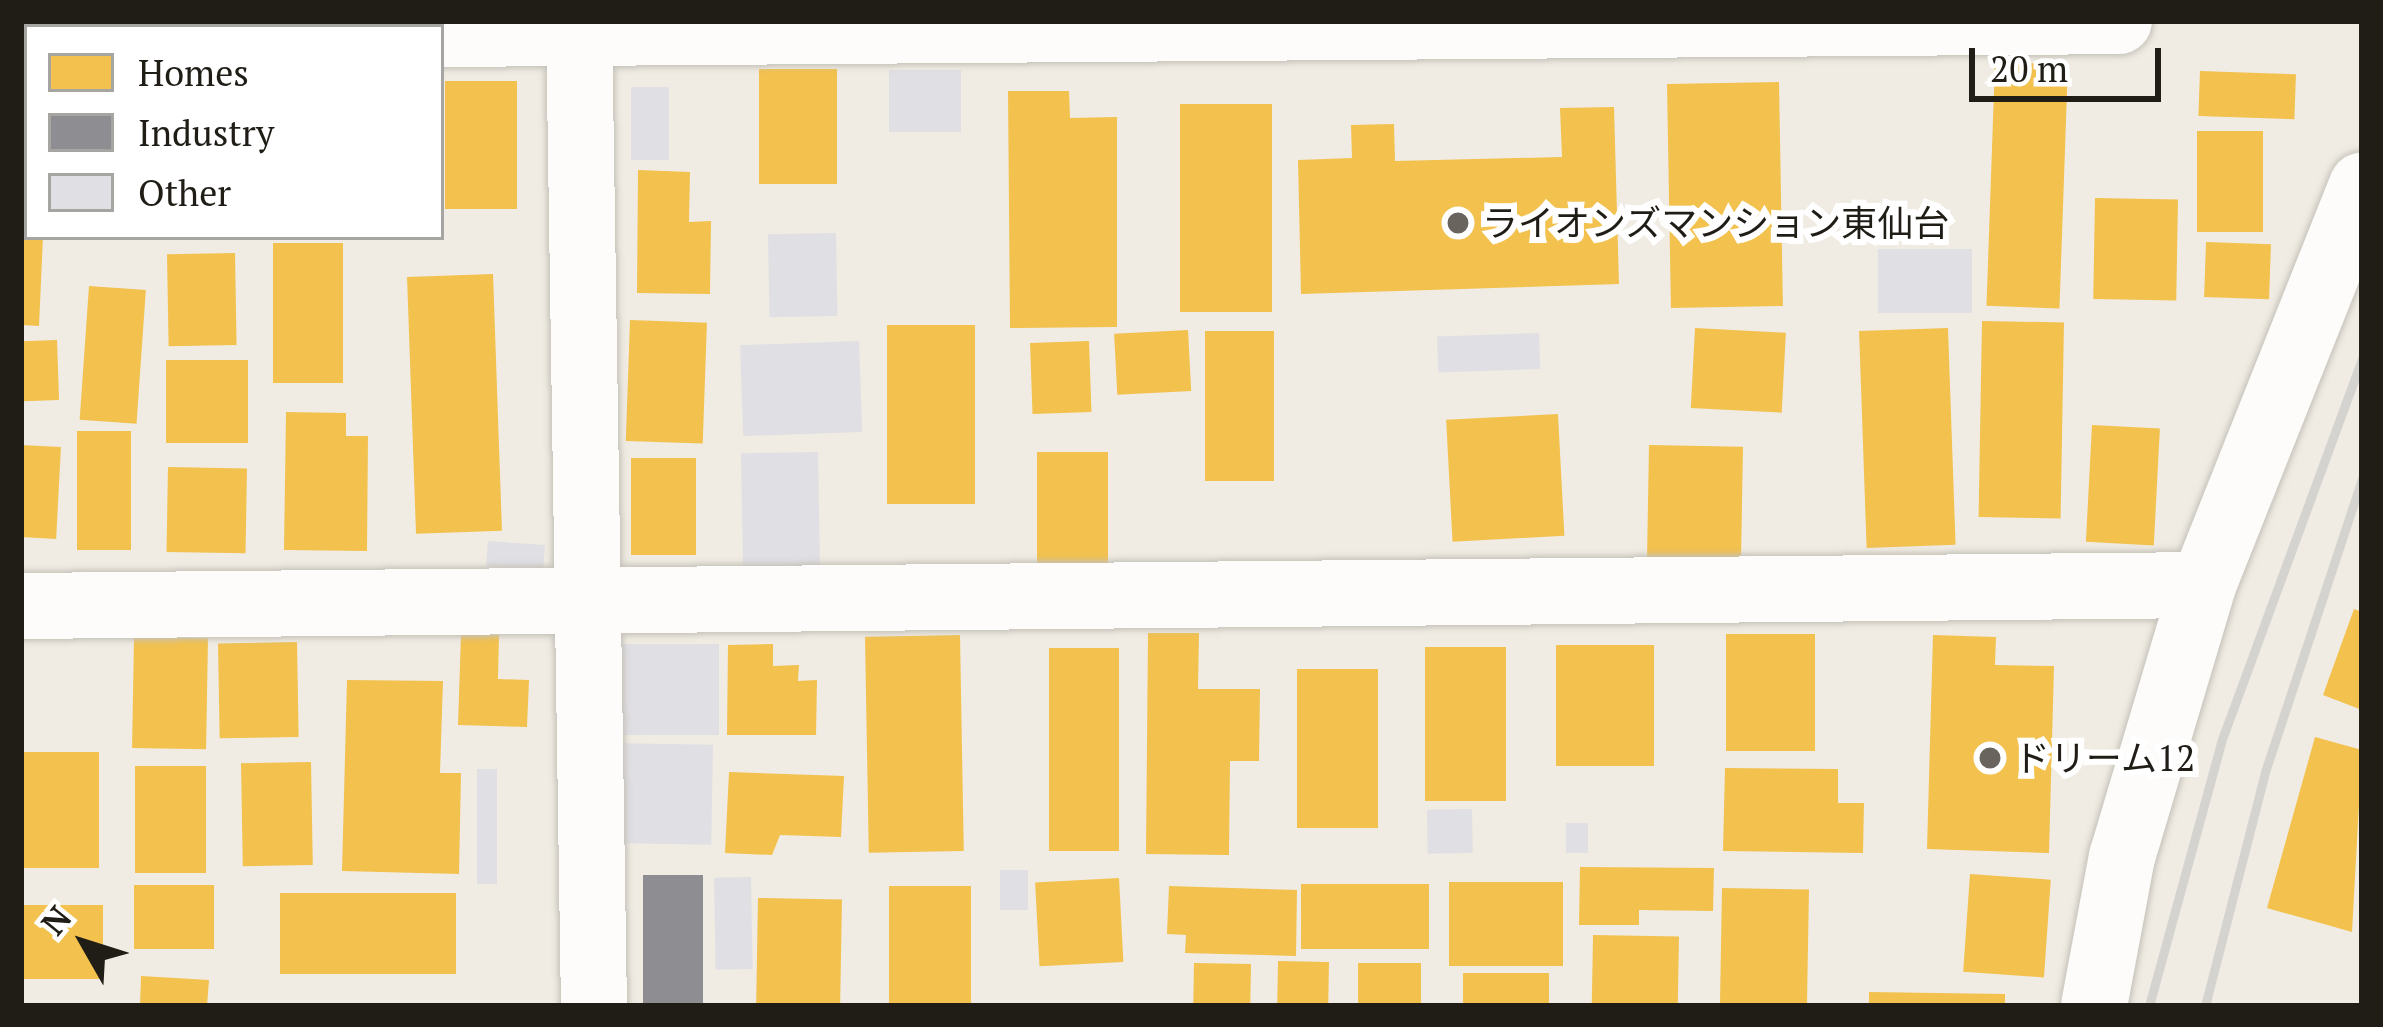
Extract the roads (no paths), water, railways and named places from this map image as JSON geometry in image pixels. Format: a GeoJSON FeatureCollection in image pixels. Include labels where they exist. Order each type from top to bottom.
{"type":"FeatureCollection","features":[{"type":"Feature","properties":{"kind":"street"},"geometry":{"type":"LineString","coordinates":[[444,34],[579,27],[2119,21]]}},
{"type":"Feature","properties":{"kind":"street"},"geometry":{"type":"LineString","coordinates":[[579,27],[593,605],[594,1006]]}},
{"type":"Feature","properties":{"kind":"street"},"geometry":{"type":"LineString","coordinates":[[2094,1006],[2122,857],[2203,585],[2362,186]]}},
{"type":"Feature","properties":{"kind":"street"},"geometry":{"type":"LineString","coordinates":[[21,605],[593,605],[2203,585]]}},
{"type":"Feature","properties":{"kind":"railway"},"geometry":{"type":"LineString","coordinates":[[2149,1006],[2221,742],[2362,359]]}},
{"type":"Feature","properties":{"kind":"railway"},"geometry":{"type":"LineString","coordinates":[[2205,1006],[2265,772],[2362,479]]}},
{"type":"Feature","properties":{"kind":"place","name":"ライオンズマンション東仙台"},"geometry":{"type":"Point","coordinates":[1458,223]}},
{"type":"Feature","properties":{"kind":"place","name":"ドリーム12"},"geometry":{"type":"Point","coordinates":[1990,758]}}]}
